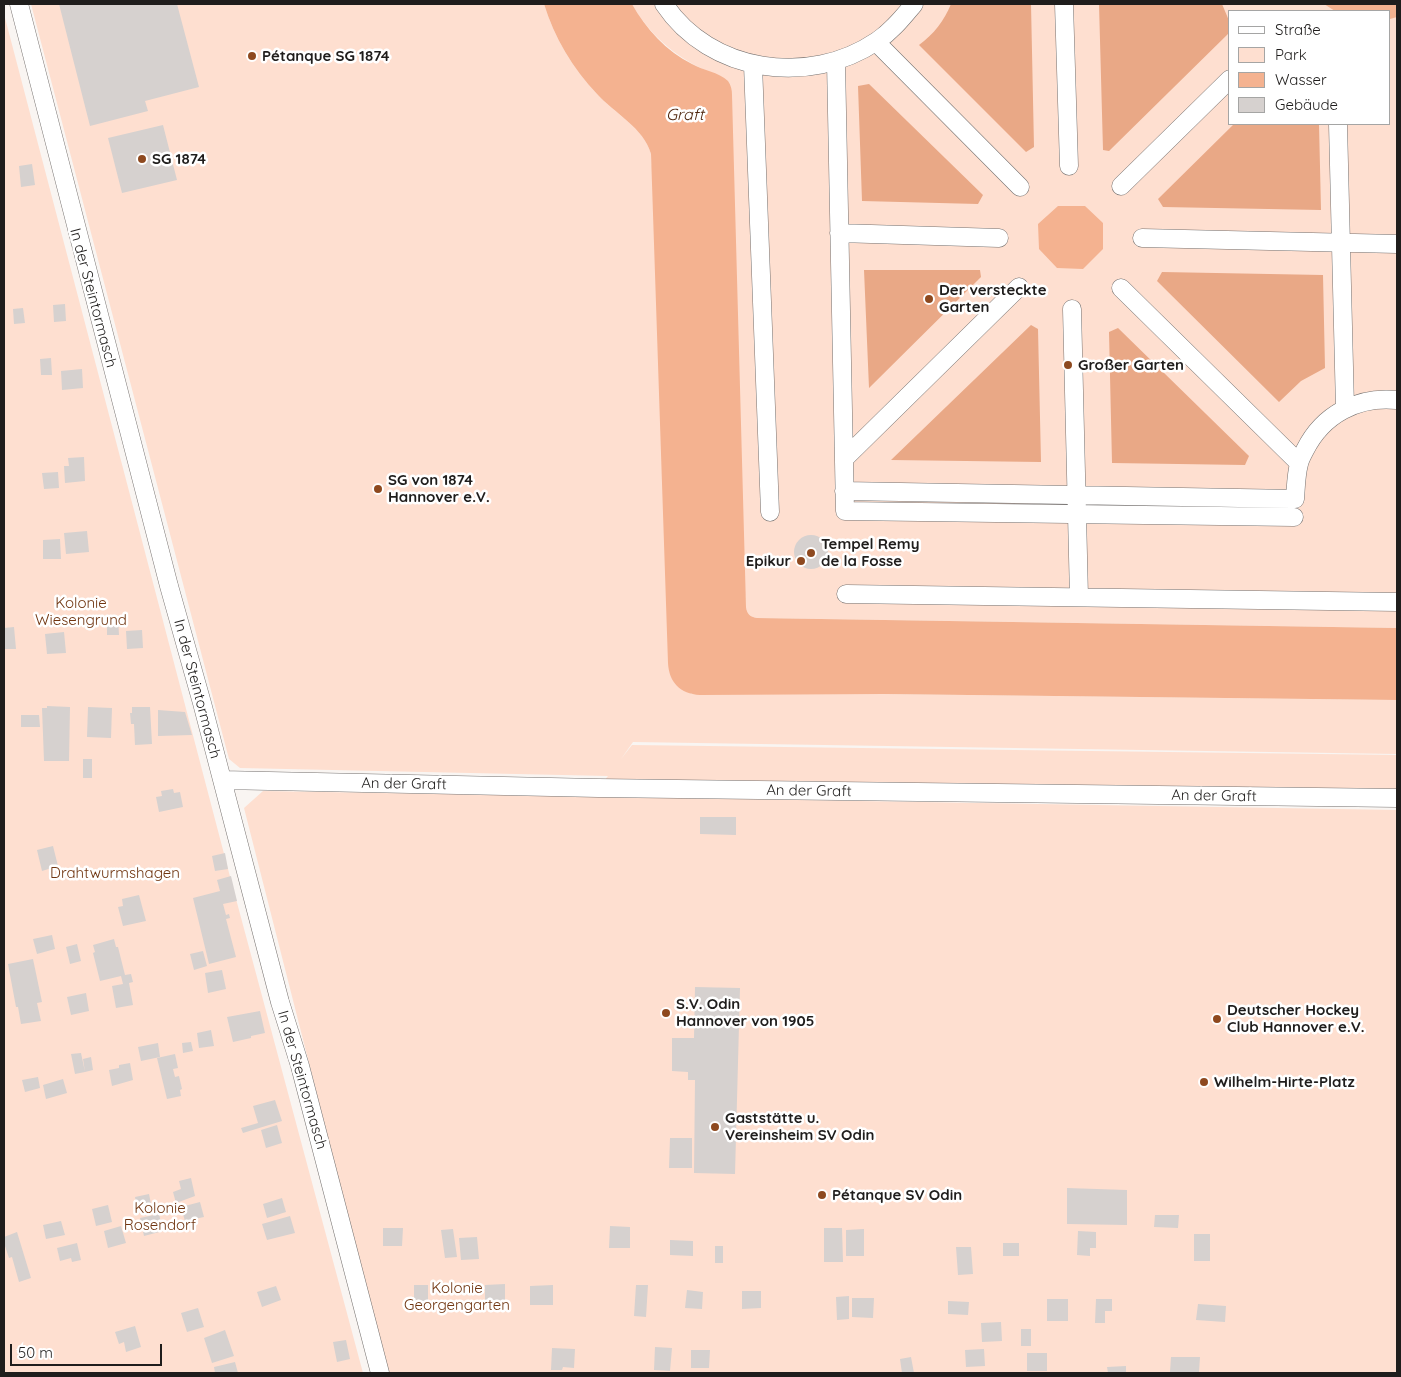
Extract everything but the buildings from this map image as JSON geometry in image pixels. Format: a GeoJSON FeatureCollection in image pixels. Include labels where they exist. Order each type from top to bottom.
{"type":"FeatureCollection","features":[{"type":"Feature","properties":{"kind":"street","name":"In der Steintormasch"},"geometry":{"type":"LineString","coordinates":[[18,4],[127,427],[280,1002],[300,1066],[380,1373]]}},
{"type":"Feature","properties":{"kind":"street"},"geometry":{"type":"LineString","coordinates":[[664,4],[671,14],[692,35],[719,52],[753,65],[799,69],[836,62],[876,42],[896,25],[914,4]]}},
{"type":"Feature","properties":{"kind":"street"},"geometry":{"type":"LineString","coordinates":[[1064,4],[1069,166]]}},
{"type":"Feature","properties":{"kind":"street"},"geometry":{"type":"LineString","coordinates":[[876,42],[1020,187]]}},
{"type":"Feature","properties":{"kind":"street"},"geometry":{"type":"LineString","coordinates":[[836,62],[845,511],[1294,517]]}},
{"type":"Feature","properties":{"kind":"street"},"geometry":{"type":"LineString","coordinates":[[753,65],[770,512]]}},
{"type":"Feature","properties":{"kind":"street"},"geometry":{"type":"LineString","coordinates":[[1121,186],[1228,81]]}},
{"type":"Feature","properties":{"kind":"street"},"geometry":{"type":"LineString","coordinates":[[1338,125],[1345,408]]}},
{"type":"Feature","properties":{"kind":"street"},"geometry":{"type":"LineString","coordinates":[[839,233],[999,238]]}},
{"type":"Feature","properties":{"kind":"street"},"geometry":{"type":"LineString","coordinates":[[1142,238],[1397,244]]}},
{"type":"Feature","properties":{"kind":"street"},"geometry":{"type":"LineString","coordinates":[[844,459],[1019,287]]}},
{"type":"Feature","properties":{"kind":"street"},"geometry":{"type":"LineString","coordinates":[[1121,288],[1299,463]]}},
{"type":"Feature","properties":{"kind":"street"},"geometry":{"type":"LineString","coordinates":[[1072,309],[1079,597]]}},
{"type":"Feature","properties":{"kind":"street"},"geometry":{"type":"LineString","coordinates":[[844,491],[1295,499],[1299,463],[1311,438],[1327,420],[1345,408],[1362,402],[1382,398],[1397,400]]}},
{"type":"Feature","properties":{"kind":"street"},"geometry":{"type":"LineString","coordinates":[[846,594],[1397,602]]}},
{"type":"Feature","properties":{"kind":"street","name":"An der Graft"},"geometry":{"type":"LineString","coordinates":[[222,780],[598,788],[1397,798]]}},
{"type":"Feature","properties":{"kind":"green space","name":"SG von 1874 Hannover e.V."},"geometry":{"type":"Polygon","coordinates":[[[31,4],[544,4],[553,28],[572,63],[604,101],[628,121],[642,136],[651,154],[691,694],[883,694],[1397,700],[1397,754],[633,742],[621,759],[632,745],[1397,755],[1397,793],[603,782],[608,776],[240,768],[229,759],[31,4]]]}},
{"type":"Feature","properties":{"kind":"green space","name":"Großer Garten"},"geometry":{"type":"Polygon","coordinates":[[[632,4],[1397,4],[1397,628],[757,618],[749,615],[746,607],[705,70],[673,51],[646,25],[632,4]]]}},
{"type":"Feature","properties":{"kind":"green space"},"geometry":{"type":"Polygon","coordinates":[[[4,14],[228,869],[363,1373],[4,1373],[4,14]]]}},
{"type":"Feature","properties":{"kind":"green space","name":"Kolonie Georgengarten"},"geometry":{"type":"Polygon","coordinates":[[[263,791],[1397,810],[1397,1373],[388,1373],[244,808],[263,791]]]}},
{"type":"Feature","properties":{"kind":"shaded area"},"geometry":{"type":"Polygon","coordinates":[[[951,4],[1031,4],[1034,147],[1026,152],[919,45],[938,27],[951,4]]]}},
{"type":"Feature","properties":{"kind":"shaded area"},"geometry":{"type":"Polygon","coordinates":[[[1099,4],[1222,4],[1228,18],[1228,34],[1109,151],[1103,150],[1099,4]]]}},
{"type":"Feature","properties":{"kind":"shaded area"},"geometry":{"type":"Polygon","coordinates":[[[869,84],[983,195],[978,204],[862,201],[858,86],[869,84]]]}},
{"type":"Feature","properties":{"kind":"shaded area"},"geometry":{"type":"Polygon","coordinates":[[[1233,125],[1319,125],[1321,210],[1163,207],[1158,199],[1233,125]]]}},
{"type":"Feature","properties":{"kind":"shaded area"},"geometry":{"type":"Polygon","coordinates":[[[864,270],[980,270],[981,277],[869,388],[864,270]]]}},
{"type":"Feature","properties":{"kind":"shaded area"},"geometry":{"type":"Polygon","coordinates":[[[1162,272],[1323,275],[1325,368],[1301,381],[1279,402],[1157,281],[1162,272]]]}},
{"type":"Feature","properties":{"kind":"shaded area"},"geometry":{"type":"Polygon","coordinates":[[[1031,325],[1038,329],[1041,462],[891,460],[1031,325]]]}},
{"type":"Feature","properties":{"kind":"shaded area"},"geometry":{"type":"Polygon","coordinates":[[[1118,328],[1249,456],[1245,465],[1112,463],[1109,332],[1118,328]]]}},
{"type":"Feature","properties":{"kind":"water","name":"Graft"},"geometry":{"type":"Polygon","coordinates":[[[544,4],[632,4],[650,31],[665,46],[692,64],[724,78],[731,86],[746,607],[749,615],[757,618],[1397,628],[1397,700],[883,694],[700,695],[687,692],[677,686],[671,676],[668,663],[651,154],[642,136],[628,121],[604,101],[572,63],[553,28],[544,4]]]}},
{"type":"Feature","properties":{"kind":"water"},"geometry":{"type":"Polygon","coordinates":[[[1324,4],[1397,4],[1397,17],[1391,19],[1391,10],[1333,10],[1324,4]]]}},
{"type":"Feature","properties":{"kind":"water"},"geometry":{"type":"Polygon","coordinates":[[[1058,206],[1085,206],[1103,223],[1103,249],[1083,269],[1057,268],[1039,249],[1038,224],[1058,206]]]}},
{"type":"Feature","properties":{"kind":"place","name":"Pétanque SG 1874"},"geometry":{"type":"Point","coordinates":[252,56]}},
{"type":"Feature","properties":{"kind":"place","name":"SG 1874"},"geometry":{"type":"Point","coordinates":[142,159]}},
{"type":"Feature","properties":{"kind":"place","name":"Der versteckte Garten"},"geometry":{"type":"Point","coordinates":[929,299]}},
{"type":"Feature","properties":{"kind":"place","name":"Großer Garten"},"geometry":{"type":"Point","coordinates":[1068,365]}},
{"type":"Feature","properties":{"kind":"place","name":"SG von 1874 Hannover e.V."},"geometry":{"type":"Point","coordinates":[378,489]}},
{"type":"Feature","properties":{"kind":"place","name":"Tempel Remy de la Fosse"},"geometry":{"type":"Point","coordinates":[811,553]}},
{"type":"Feature","properties":{"kind":"place","name":"Epikur"},"geometry":{"type":"Point","coordinates":[801,561]}},
{"type":"Feature","properties":{"kind":"place","name":"S.V. Odin Hannover von 1905"},"geometry":{"type":"Point","coordinates":[666,1013]}},
{"type":"Feature","properties":{"kind":"place","name":"Deutscher Hockey Club Hannover e.V."},"geometry":{"type":"Point","coordinates":[1217,1019]}},
{"type":"Feature","properties":{"kind":"place","name":"Wilhelm-Hirte-Platz"},"geometry":{"type":"Point","coordinates":[1204,1082]}},
{"type":"Feature","properties":{"kind":"place","name":"Gaststätte u. Vereinsheim SV Odin"},"geometry":{"type":"Point","coordinates":[715,1127]}},
{"type":"Feature","properties":{"kind":"place","name":"Pétanque SV Odin"},"geometry":{"type":"Point","coordinates":[822,1195]}},
{"type":"Feature","properties":{"kind":"park label","name":"Kolonie Wiesengrund"},"geometry":{"type":"Point","coordinates":[81,612]}},
{"type":"Feature","properties":{"kind":"park label","name":"Drahtwurmshagen"},"geometry":{"type":"Point","coordinates":[115,873]}},
{"type":"Feature","properties":{"kind":"park label","name":"Kolonie Rosendorf"},"geometry":{"type":"Point","coordinates":[160,1216]}}]}
